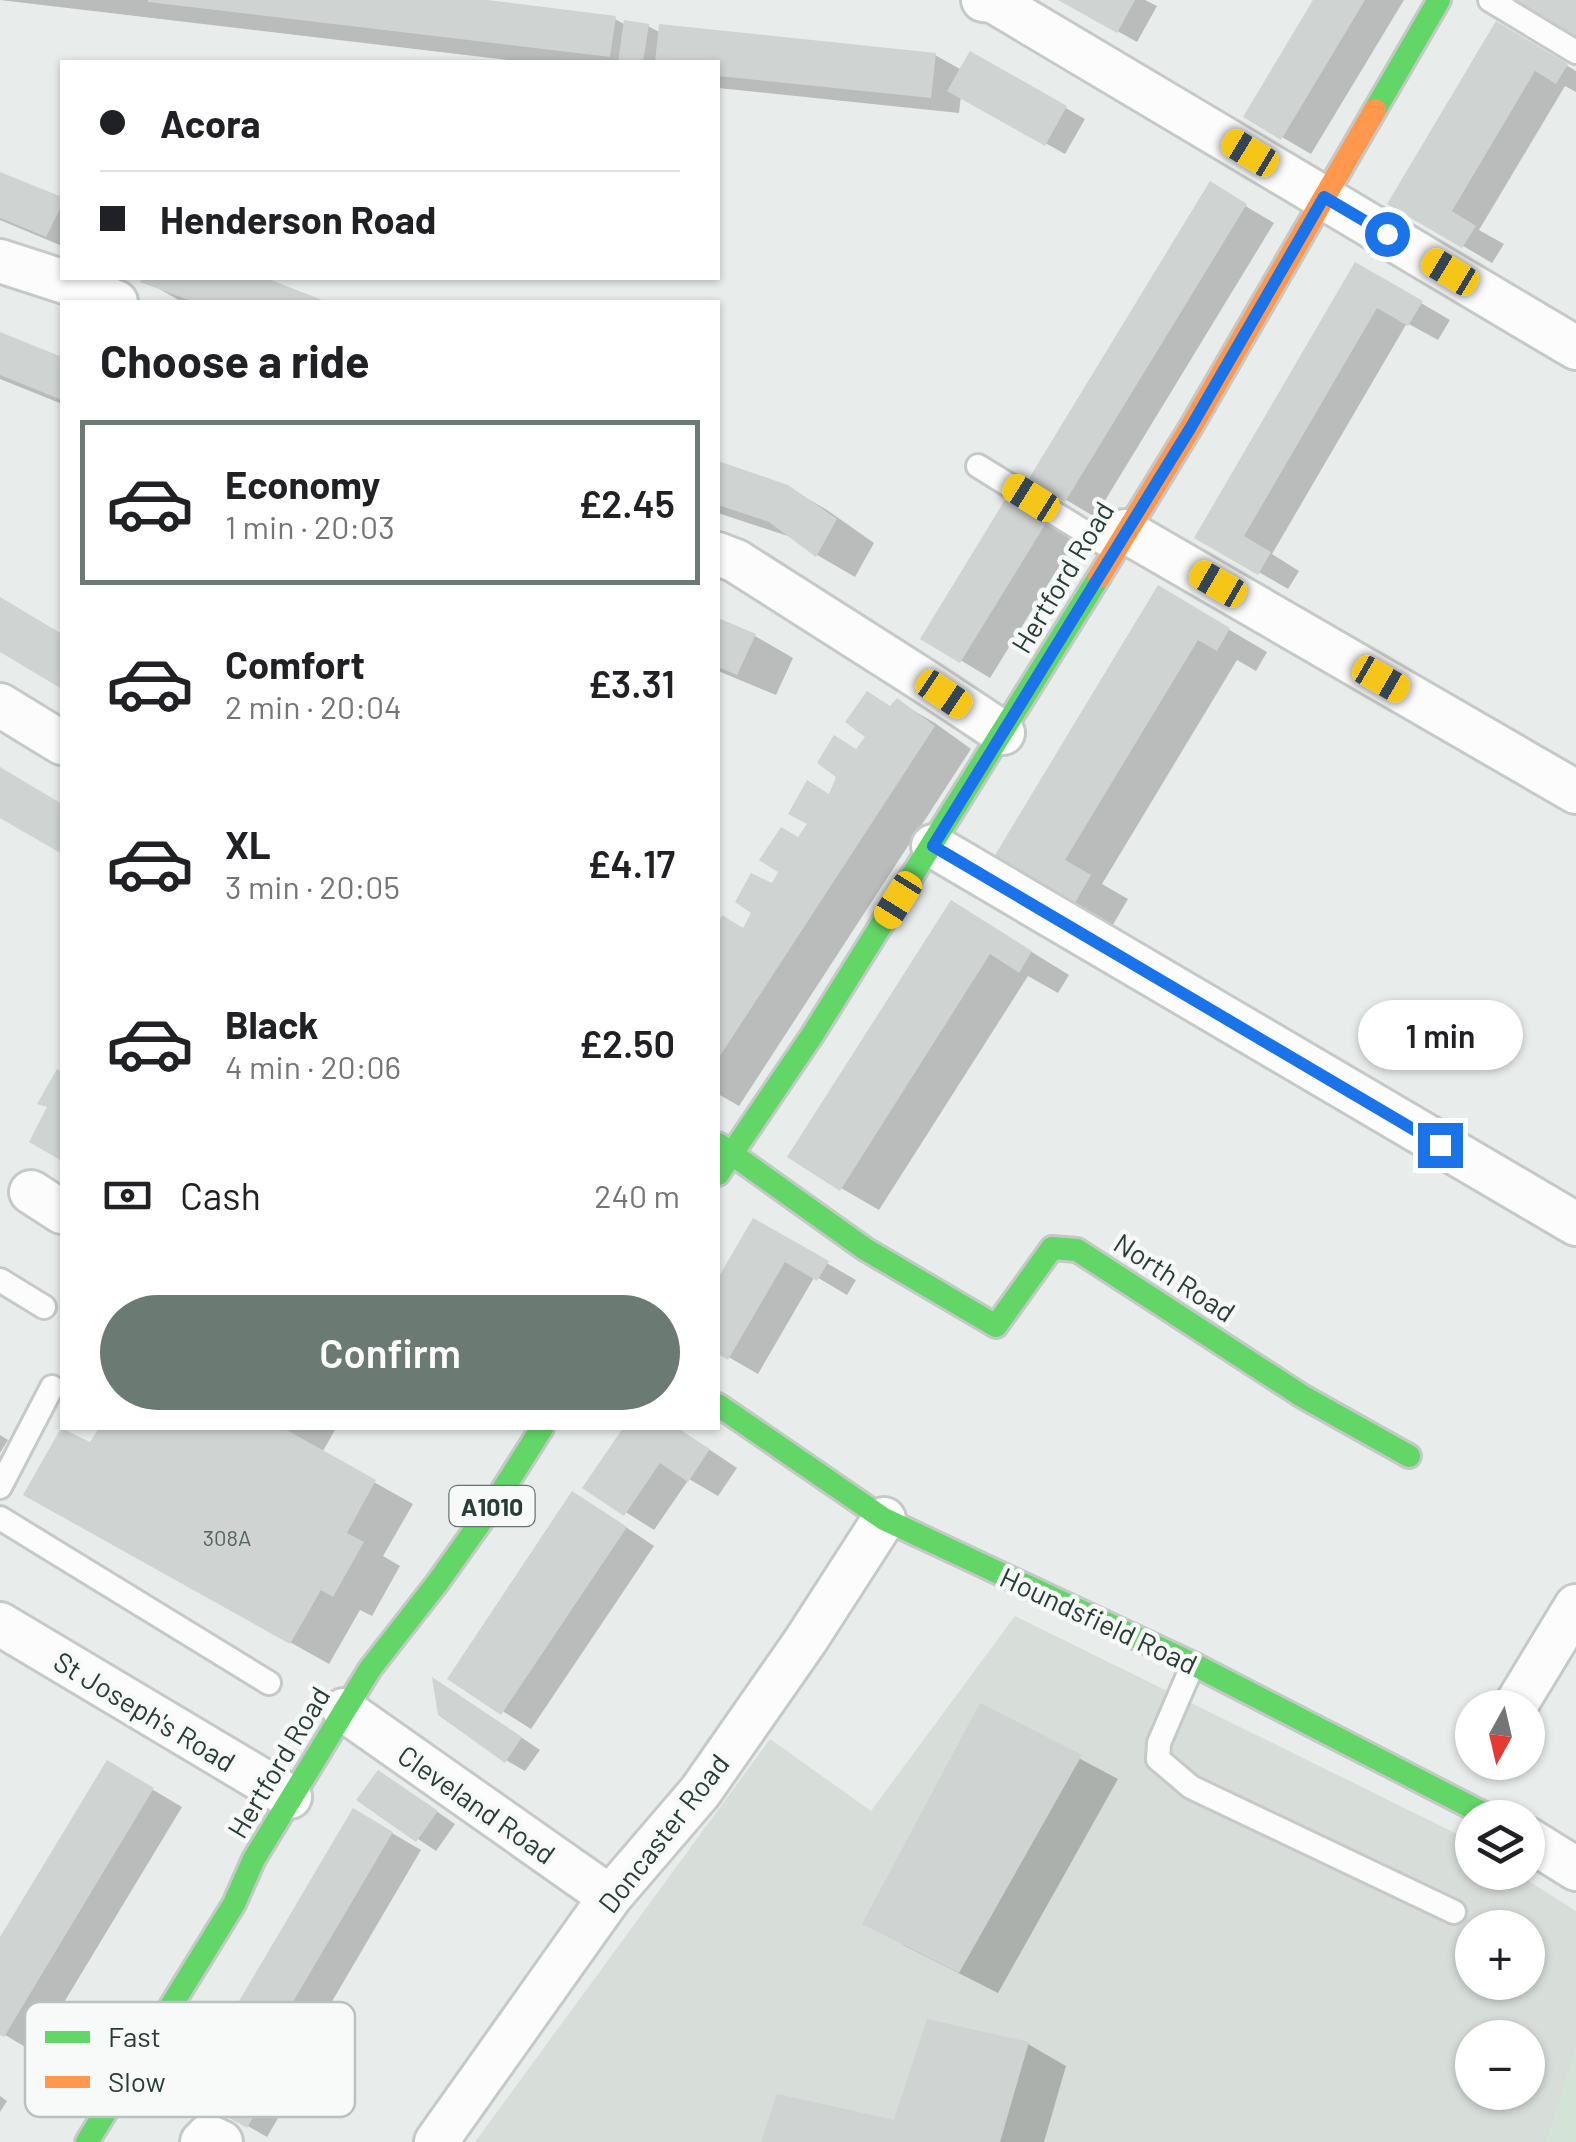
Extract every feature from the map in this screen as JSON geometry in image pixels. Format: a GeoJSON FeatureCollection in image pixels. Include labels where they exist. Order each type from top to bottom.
{"type":"FeatureCollection","features":[{"type":"Feature","properties":{"kind":"main road","name":"Hertford Road"},"geometry":{"type":"LineString","coordinates":[[724,1148],[813,1034],[1003,734],[1191,427],[1439,0]]}},
{"type":"Feature","properties":{"kind":"main road","name":"North Road"},"geometry":{"type":"LineString","coordinates":[[724,1148],[865,1248],[996,1326],[1052,1248],[1077,1250],[1302,1396],[1409,1456]]}},
{"type":"Feature","properties":{"kind":"main road","name":"Houndsfield Road"},"geometry":{"type":"LineString","coordinates":[[720,1405],[884,1519],[1193,1664],[1457,1800]]}},
{"type":"Feature","properties":{"kind":"main road","name":"Hertford Road"},"geometry":{"type":"LineString","coordinates":[[173,2002],[234,1904],[254,1859],[370,1668],[438,1582],[541,1430]]}},
{"type":"Feature","properties":{"kind":"main road","name":"Hertford Road"},"geometry":{"type":"LineString","coordinates":[[87,2142],[102,2117]]}},
{"type":"Feature","properties":{"kind":"street"},"geometry":{"type":"LineString","coordinates":[[983,0],[993,1],[1576,348]]}},
{"type":"Feature","properties":{"kind":"street"},"geometry":{"type":"LineString","coordinates":[[0,260],[111,300]]}},
{"type":"Feature","properties":{"kind":"street"},"geometry":{"type":"LineString","coordinates":[[1120,540],[1576,792]]}},
{"type":"Feature","properties":{"kind":"street"},"geometry":{"type":"LineString","coordinates":[[720,555],[1003,734]]}},
{"type":"Feature","properties":{"kind":"street"},"geometry":{"type":"LineString","coordinates":[[0,705],[60,742]]}},
{"type":"Feature","properties":{"kind":"street"},"geometry":{"type":"LineString","coordinates":[[933,846],[1576,1224]]}},
{"type":"Feature","properties":{"kind":"street","name":"Doncaster Road"},"geometry":{"type":"LineString","coordinates":[[436,2142],[610,1897],[700,1792],[884,1519]]}},
{"type":"Feature","properties":{"kind":"street"},"geometry":{"type":"LineString","coordinates":[[1525,1690],[1576,1606]]}},
{"type":"Feature","properties":{"kind":"street","name":"St Joseph's Road"},"geometry":{"type":"LineString","coordinates":[[4,1635],[290,1798]]}},
{"type":"Feature","properties":{"kind":"street","name":"Cleveland Road"},"geometry":{"type":"LineString","coordinates":[[344,1710],[610,1897]]}},
{"type":"Feature","properties":{"kind":"street"},"geometry":{"type":"LineString","coordinates":[[1545,1850],[1576,1869]]}},
{"type":"Feature","properties":{"kind":"street"},"geometry":{"type":"LineString","coordinates":[[202,2142],[208,2136],[220,2142]]}},
{"type":"Feature","properties":{"kind":"lane"},"geometry":{"type":"LineString","coordinates":[[1490,0],[1576,52]]}},
{"type":"Feature","properties":{"kind":"lane"},"geometry":{"type":"LineString","coordinates":[[978,466],[1120,540]]}},
{"type":"Feature","properties":{"kind":"lane"},"geometry":{"type":"LineString","coordinates":[[0,1280],[44,1307]]}},
{"type":"Feature","properties":{"kind":"lane"},"geometry":{"type":"LineString","coordinates":[[0,1487],[52,1387]]}},
{"type":"Feature","properties":{"kind":"lane"},"geometry":{"type":"LineString","coordinates":[[0,1518],[269,1683]]}},
{"type":"Feature","properties":{"kind":"lane"},"geometry":{"type":"LineString","coordinates":[[1193,1664],[1159,1744],[1158,1759],[1191,1787],[1454,1912]]}},
{"type":"Feature","properties":{"kind":"shaded area"},"geometry":{"type":"Polygon","coordinates":[[[1015,1616],[1455,1833],[1455,1890],[1543,1890],[1576,1911],[1576,2049],[1547,2142],[475,2142],[770,1739],[871,1811],[1015,1616]]]}},
{"type":"Feature","properties":{"kind":"green space"},"geometry":{"type":"Polygon","coordinates":[[[1576,2049],[1576,2142],[1547,2142],[1576,2049]]]}},
{"type":"Feature","properties":{"kind":"building"},"geometry":{"type":"Polygon","coordinates":[[[148,0],[487,0],[616,16],[610,57],[148,0]]]}},
{"type":"Feature","properties":{"kind":"building"},"geometry":{"type":"Polygon","coordinates":[[[1058,0],[1135,0],[1117,33],[1058,0]]]}},
{"type":"Feature","properties":{"kind":"building"},"geometry":{"type":"Polygon","coordinates":[[[1313,0],[1365,0],[1281,140],[1243,117],[1313,0]]]}},
{"type":"Feature","properties":{"kind":"building"},"geometry":{"type":"Polygon","coordinates":[[[1508,0],[1576,0],[1576,41],[1508,0]]]}},
{"type":"Feature","properties":{"kind":"building"},"geometry":{"type":"Polygon","coordinates":[[[624,20],[649,24],[643,60],[618,60],[624,20]]]}},
{"type":"Feature","properties":{"kind":"building"},"geometry":{"type":"Polygon","coordinates":[[[1496,21],[1568,64],[1556,84],[1535,71],[1452,211],[1476,226],[1462,248],[1387,204],[1496,21]]]}},
{"type":"Feature","properties":{"kind":"building"},"geometry":{"type":"Polygon","coordinates":[[[659,24],[936,53],[931,98],[720,76],[720,60],[655,60],[659,24]]]}},
{"type":"Feature","properties":{"kind":"building"},"geometry":{"type":"Polygon","coordinates":[[[970,51],[1067,106],[1045,146],[947,91],[970,51]]]}},
{"type":"Feature","properties":{"kind":"building"},"geometry":{"type":"Polygon","coordinates":[[[0,172],[60,196],[60,209],[46,237],[0,218],[0,172]]]}},
{"type":"Feature","properties":{"kind":"building"},"geometry":{"type":"Polygon","coordinates":[[[1210,181],[1247,204],[1065,502],[1028,480],[1210,181]]]}},
{"type":"Feature","properties":{"kind":"building"},"geometry":{"type":"Polygon","coordinates":[[[1355,262],[1423,301],[1408,326],[1377,308],[1244,536],[1271,552],[1258,575],[1194,538],[1355,262]]]}},
{"type":"Feature","properties":{"kind":"building"},"geometry":{"type":"Polygon","coordinates":[[[271,280],[322,300],[189,300],[140,282],[271,280]]]}},
{"type":"Feature","properties":{"kind":"building"},"geometry":{"type":"Polygon","coordinates":[[[0,332],[60,356],[60,399],[0,375],[0,332]]]}},
{"type":"Feature","properties":{"kind":"building"},"geometry":{"type":"Polygon","coordinates":[[[720,462],[788,485],[837,519],[816,557],[769,522],[720,506],[720,462]]]}},
{"type":"Feature","properties":{"kind":"building"},"geometry":{"type":"Polygon","coordinates":[[[1011,490],[1051,515],[960,663],[920,639],[1011,490]]]}},
{"type":"Feature","properties":{"kind":"building"},"geometry":{"type":"Polygon","coordinates":[[[1158,585],[1230,628],[1217,651],[1198,640],[1065,860],[1091,875],[1072,908],[992,860],[1158,585]]]}},
{"type":"Feature","properties":{"kind":"building"},"geometry":{"type":"Polygon","coordinates":[[[0,597],[60,633],[60,688],[0,652],[0,597]]]}},
{"type":"Feature","properties":{"kind":"building"},"geometry":{"type":"Polygon","coordinates":[[[720,619],[756,634],[737,675],[720,668],[720,619]]]}},
{"type":"Feature","properties":{"kind":"building"},"geometry":{"type":"Polygon","coordinates":[[[867,691],[890,706],[897,698],[935,726],[720,1056],[720,920],[722,915],[743,928],[751,913],[735,902],[751,873],[772,883],[778,872],[759,860],[781,827],[798,837],[807,824],[788,814],[807,780],[829,794],[836,777],[817,763],[834,735],[856,749],[865,737],[845,722],[867,691]]]}},
{"type":"Feature","properties":{"kind":"building"},"geometry":{"type":"Polygon","coordinates":[[[0,767],[60,803],[60,853],[0,818],[0,767]]]}},
{"type":"Feature","properties":{"kind":"building"},"geometry":{"type":"Polygon","coordinates":[[[951,900],[1032,951],[1019,973],[990,954],[840,1191],[787,1157],[951,900]]]}},
{"type":"Feature","properties":{"kind":"building"},"geometry":{"type":"Polygon","coordinates":[[[57,1069],[60,1071],[60,1160],[29,1142],[47,1107],[37,1104],[57,1069]]]}},
{"type":"Feature","properties":{"kind":"building"},"geometry":{"type":"Polygon","coordinates":[[[753,1218],[829,1261],[817,1281],[785,1262],[728,1360],[720,1355],[720,1275],[753,1218]]]}},
{"type":"Feature","properties":{"kind":"building"},"geometry":{"type":"Polygon","coordinates":[[[60,1430],[90,1442],[98,1430],[287,1430],[376,1480],[347,1533],[364,1542],[333,1597],[321,1590],[290,1644],[23,1495],[60,1430]]]}},
{"type":"Feature","properties":{"kind":"building"},"geometry":{"type":"Polygon","coordinates":[[[622,1430],[680,1430],[710,1449],[688,1482],[660,1463],[624,1516],[582,1488],[622,1430]]]}},
{"type":"Feature","properties":{"kind":"building"},"geometry":{"type":"Polygon","coordinates":[[[572,1491],[627,1527],[501,1715],[447,1679],[572,1491]]]}},
{"type":"Feature","properties":{"kind":"building"},"geometry":{"type":"Polygon","coordinates":[[[432,1677],[522,1737],[505,1763],[438,1715],[432,1677]]]}},
{"type":"Feature","properties":{"kind":"building"},"geometry":{"type":"Polygon","coordinates":[[[980,1703],[1082,1755],[959,1973],[862,1924],[980,1703]]]}},
{"type":"Feature","properties":{"kind":"building"},"geometry":{"type":"Polygon","coordinates":[[[107,1760],[154,1788],[4,2037],[0,2035],[0,1937],[107,1760]]]}},
{"type":"Feature","properties":{"kind":"building"},"geometry":{"type":"Polygon","coordinates":[[[378,1770],[438,1811],[416,1842],[356,1800],[378,1770]]]}},
{"type":"Feature","properties":{"kind":"building"},"geometry":{"type":"Polygon","coordinates":[[[353,1808],[393,1832],[293,2002],[238,2002],[353,1808]]]}},
{"type":"Feature","properties":{"kind":"building"},"geometry":{"type":"Polygon","coordinates":[[[927,2019],[1029,2042],[1000,2142],[761,2142],[777,2094],[894,2120],[927,2019]]]}},
{"type":"Feature","properties":{"kind":"building"},"geometry":{"type":"Polygon","coordinates":[[[227,2117],[253,2117],[247,2128],[227,2117]]]}},
{"type":"Feature","properties":{"kind":"traffic: fast"},"geometry":{"type":"LineString","coordinates":[[1375,110],[1439,0]]}},
{"type":"Feature","properties":{"kind":"traffic: fast"},"geometry":{"type":"LineString","coordinates":[[720,1171],[813,1034],[1099,577]]}},
{"type":"Feature","properties":{"kind":"traffic: fast"},"geometry":{"type":"LineString","coordinates":[[720,1145],[865,1249],[996,1326],[1052,1248],[1077,1250],[1302,1396],[1409,1456]]}},
{"type":"Feature","properties":{"kind":"traffic: fast"},"geometry":{"type":"LineString","coordinates":[[720,1406],[884,1519],[1193,1664],[1457,1800]]}},
{"type":"Feature","properties":{"kind":"traffic: fast"},"geometry":{"type":"LineString","coordinates":[[173,2002],[234,1904],[254,1859],[370,1669],[438,1582],[541,1430]]}},
{"type":"Feature","properties":{"kind":"traffic: fast"},"geometry":{"type":"LineString","coordinates":[[87,2142],[102,2117]]}},
{"type":"Feature","properties":{"kind":"traffic: slow"},"geometry":{"type":"LineString","coordinates":[[1099,577],[1375,110]]}},
{"type":"Feature","properties":{"kind":"route"},"geometry":{"type":"LineString","coordinates":[[1387,234],[1324,197],[1191,427],[933,846],[1440,1145]]}}]}
